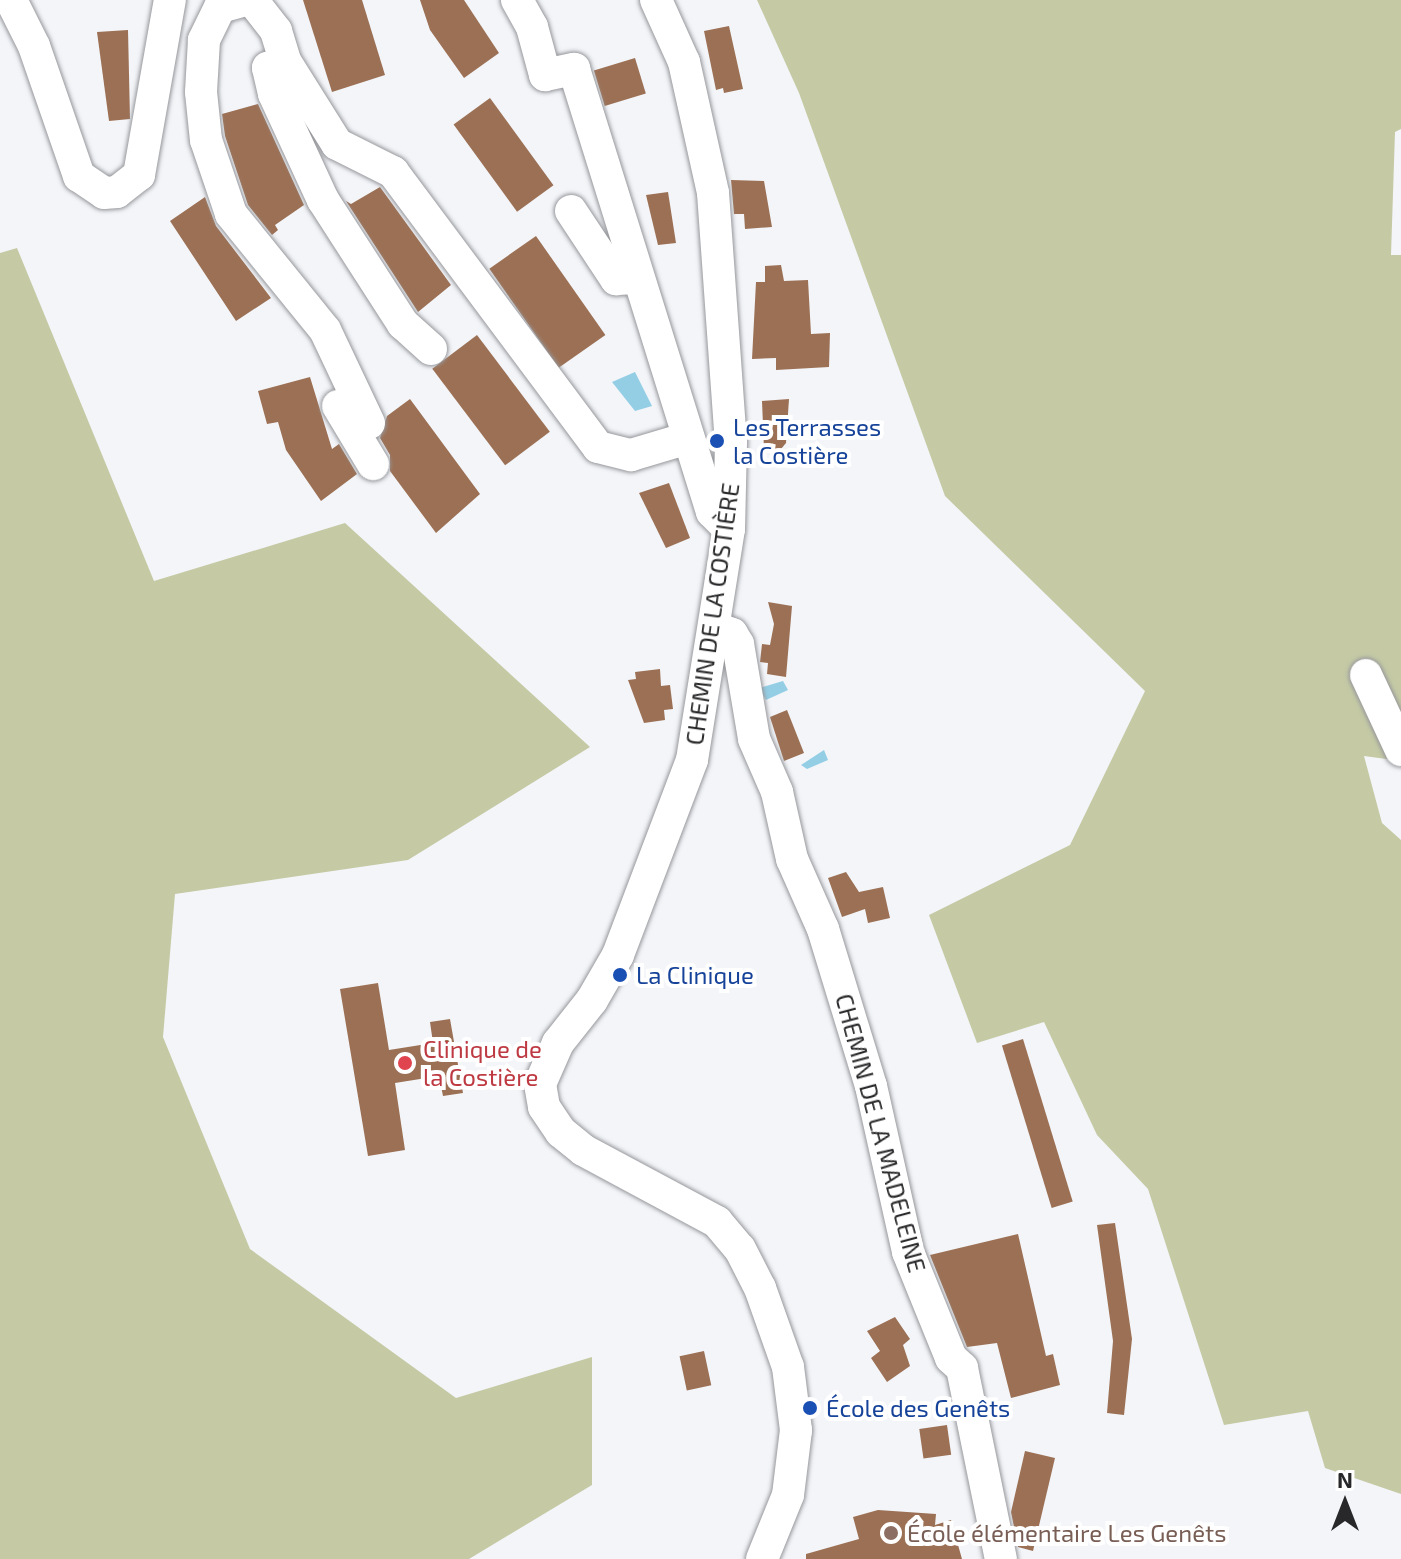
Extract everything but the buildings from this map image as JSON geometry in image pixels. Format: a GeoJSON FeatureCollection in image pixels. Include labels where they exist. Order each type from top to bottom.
{"type":"FeatureCollection","features":[{"type":"Feature","properties":{"kind":"street"},"geometry":{"type":"LineString","coordinates":[[11,0],[34,46],[79,176],[104,193],[128,186],[139,175],[170,0]]}},
{"type":"Feature","properties":{"kind":"street"},"geometry":{"type":"LineString","coordinates":[[245,0],[220,7],[204,40],[201,92],[206,140],[231,214],[325,330],[369,423]]}},
{"type":"Feature","properties":{"kind":"street"},"geometry":{"type":"LineString","coordinates":[[252,0],[276,31],[285,61],[337,144],[393,172],[584,434],[598,447],[631,455],[688,438]]}},
{"type":"Feature","properties":{"kind":"street"},"geometry":{"type":"LineString","coordinates":[[517,0],[532,27],[545,75],[574,69],[715,519],[729,529]]}},
{"type":"Feature","properties":{"kind":"street","name":"CHEMIN DE LA COSTIÈRE"},"geometry":{"type":"LineString","coordinates":[[656,0],[684,62],[713,193],[731,442],[729,529],[696,745],[618,955],[592,1000],[558,1043],[540,1084],[544,1107],[561,1132],[583,1150],[717,1222],[740,1249],[760,1288],[788,1367],[796,1430],[788,1495],[762,1559]]}},
{"type":"Feature","properties":{"kind":"street"},"geometry":{"type":"LineString","coordinates":[[285,61],[268,68],[274,94],[323,200],[403,324],[431,349]]}},
{"type":"Feature","properties":{"kind":"street"},"geometry":{"type":"LineString","coordinates":[[571,211],[616,279],[637,278]]}},
{"type":"Feature","properties":{"kind":"street"},"geometry":{"type":"LineString","coordinates":[[325,330],[323,351],[330,387],[347,426],[373,464]]}},
{"type":"Feature","properties":{"kind":"street","name":"CHEMIN DE LA MADELEINE"},"geometry":{"type":"LineString","coordinates":[[715,628],[732,634],[738,644],[754,739],[777,792],[792,859],[823,929],[867,1072],[908,1252],[951,1358],[962,1368],[1001,1559]]}},
{"type":"Feature","properties":{"kind":"street"},"geometry":{"type":"LineString","coordinates":[[1366,675],[1401,750]]}},
{"type":"Feature","properties":{"kind":"green space"},"geometry":{"type":"Polygon","coordinates":[[[757,0],[1401,0],[1401,129],[1395,132],[1391,255],[1401,255],[1401,761],[1364,756],[1382,823],[1401,840],[1401,1494],[1325,1468],[1308,1411],[1224,1425],[1148,1189],[1097,1135],[1044,1022],[977,1043],[929,915],[1070,845],[1145,691],[945,496],[799,93],[757,0]]]}},
{"type":"Feature","properties":{"kind":"green space"},"geometry":{"type":"Polygon","coordinates":[[[17,248],[154,581],[345,523],[590,747],[408,860],[175,894],[163,1037],[250,1249],[456,1398],[592,1357],[592,1485],[469,1559],[0,1559],[0,253],[17,248]]]}},
{"type":"Feature","properties":{"kind":"water"},"geometry":{"type":"Polygon","coordinates":[[[635,372],[652,406],[635,411],[612,382],[635,372]]]}},
{"type":"Feature","properties":{"kind":"water"},"geometry":{"type":"Polygon","coordinates":[[[783,681],[788,690],[766,700],[759,688],[783,681]]]}},
{"type":"Feature","properties":{"kind":"water"},"geometry":{"type":"Polygon","coordinates":[[[824,750],[828,760],[807,769],[801,765],[824,750]]]}},
{"type":"Feature","properties":{"kind":"place","name":"Les Terrasses la Costière"},"geometry":{"type":"Point","coordinates":[717,441]}},
{"type":"Feature","properties":{"kind":"place","name":"La Clinique"},"geometry":{"type":"Point","coordinates":[620,975]}},
{"type":"Feature","properties":{"kind":"place","name":"Clinique de la Costière"},"geometry":{"type":"Point","coordinates":[405,1063]}},
{"type":"Feature","properties":{"kind":"place","name":"École des Genêts"},"geometry":{"type":"Point","coordinates":[810,1408]}},
{"type":"Feature","properties":{"kind":"place","name":"École élémentaire Les Genêts"},"geometry":{"type":"Point","coordinates":[891,1533]}}]}
